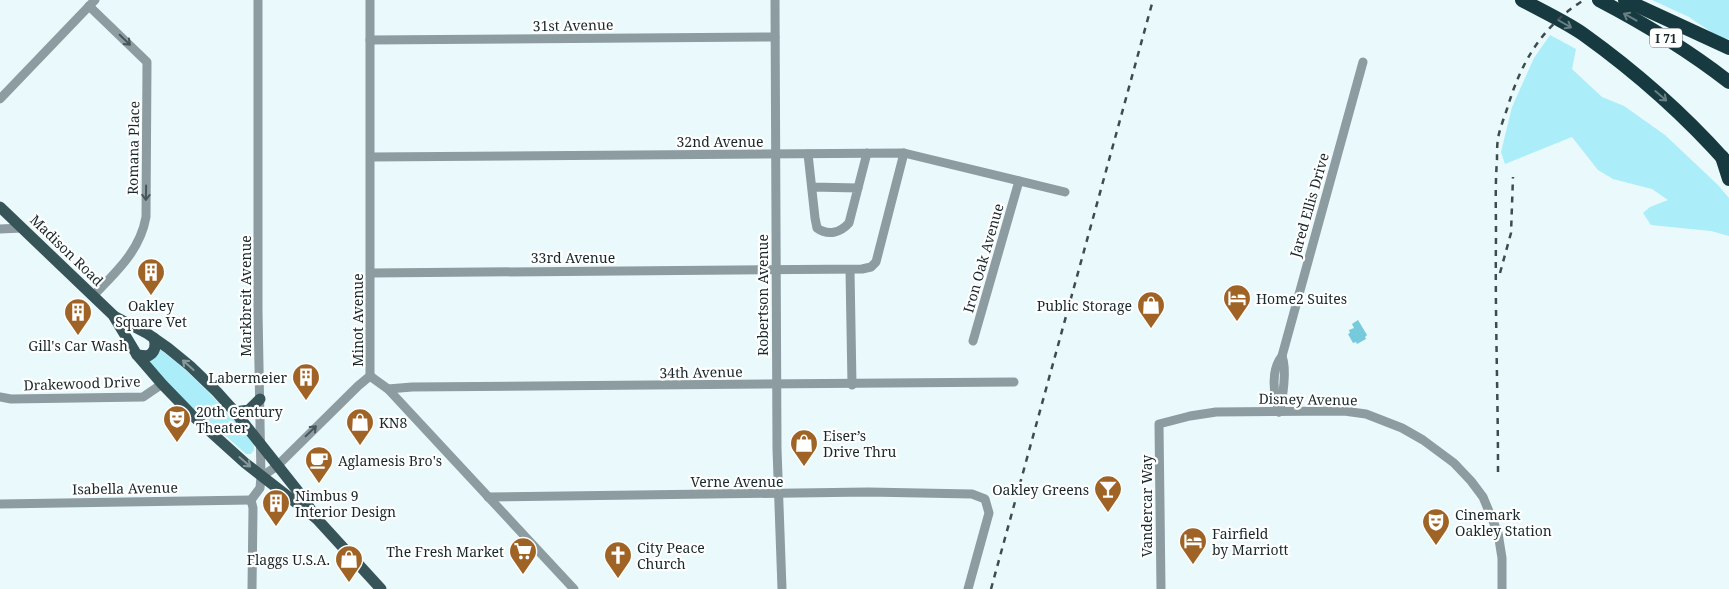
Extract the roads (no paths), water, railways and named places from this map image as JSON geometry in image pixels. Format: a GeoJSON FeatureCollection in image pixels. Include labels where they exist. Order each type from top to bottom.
{"type":"FeatureCollection","features":[{"type":"Feature","properties":{"kind":"highway"},"geometry":{"type":"LineString","coordinates":[[1522,0],[1581,33],[1637,76],[1683,115],[1725,161],[1729,179]]}},
{"type":"Feature","properties":{"kind":"highway","name":"I 71"},"geometry":{"type":"LineString","coordinates":[[1599,0],[1652,29],[1702,61],[1729,82]]}},
{"type":"Feature","properties":{"kind":"highway"},"geometry":{"type":"LineString","coordinates":[[1624,0],[1729,48]]}},
{"type":"Feature","properties":{"kind":"main road","name":"Madison Road"},"geometry":{"type":"LineString","coordinates":[[0,207],[113,315],[136,352],[162,384],[193,416],[261,477],[317,519],[381,589]]}},
{"type":"Feature","properties":{"kind":"main road","name":"Madison Road"},"geometry":{"type":"LineString","coordinates":[[113,315],[151,336],[190,366],[235,412],[302,495],[317,519]]}},
{"type":"Feature","properties":{"kind":"main road"},"geometry":{"type":"LineString","coordinates":[[151,336],[156,345],[153,352],[148,356],[136,352],[135,341],[137,338],[151,336]]}},
{"type":"Feature","properties":{"kind":"main road"},"geometry":{"type":"LineString","coordinates":[[235,412],[249,410],[260,399]]}},
{"type":"Feature","properties":{"kind":"main road"},"geometry":{"type":"LineString","coordinates":[[274,486],[302,495]]}},
{"type":"Feature","properties":{"kind":"street","name":"Markbreit Avenue"},"geometry":{"type":"LineString","coordinates":[[250,500],[260,488],[261,477],[258,319],[258,0]]}},
{"type":"Feature","properties":{"kind":"street","name":"Minot Avenue"},"geometry":{"type":"LineString","coordinates":[[370,0],[370,376],[388,389],[574,589]]}},
{"type":"Feature","properties":{"kind":"street","name":"Robertson Avenue"},"geometry":{"type":"LineString","coordinates":[[775,0],[777,494],[780,513],[782,589]]}},
{"type":"Feature","properties":{"kind":"street"},"geometry":{"type":"LineString","coordinates":[[0,100],[92,3]]}},
{"type":"Feature","properties":{"kind":"street","name":"Romana Place"},"geometry":{"type":"LineString","coordinates":[[92,3],[147,62],[146,217],[144,228],[130,256],[93,296]]}},
{"type":"Feature","properties":{"kind":"street","name":"31st Avenue"},"geometry":{"type":"LineString","coordinates":[[370,40],[775,37]]}},
{"type":"Feature","properties":{"kind":"street","name":"Jared Ellis Drive"},"geometry":{"type":"LineString","coordinates":[[1279,412],[1275,397],[1274,381],[1277,363],[1282,356],[1363,62]]}},
{"type":"Feature","properties":{"kind":"street","name":"32nd Avenue"},"geometry":{"type":"LineString","coordinates":[[371,157],[904,153],[1065,192]]}},
{"type":"Feature","properties":{"kind":"street","name":"33rd Avenue"},"geometry":{"type":"LineString","coordinates":[[370,273],[776,269],[862,270],[876,262],[904,153]]}},
{"type":"Feature","properties":{"kind":"street"},"geometry":{"type":"LineString","coordinates":[[808,154],[817,228],[824,233],[838,231],[849,223],[867,154]]}},
{"type":"Feature","properties":{"kind":"street","name":"Iron Oak Avenue"},"geometry":{"type":"LineString","coordinates":[[973,341],[1019,181]]}},
{"type":"Feature","properties":{"kind":"street"},"geometry":{"type":"LineString","coordinates":[[812,187],[858,188]]}},
{"type":"Feature","properties":{"kind":"street"},"geometry":{"type":"LineString","coordinates":[[0,229],[22,228]]}},
{"type":"Feature","properties":{"kind":"street"},"geometry":{"type":"LineString","coordinates":[[850,270],[852,385]]}},
{"type":"Feature","properties":{"kind":"street"},"geometry":{"type":"LineString","coordinates":[[261,477],[277,466],[342,401],[370,376]]}},
{"type":"Feature","properties":{"kind":"street","name":"34th Avenue"},"geometry":{"type":"LineString","coordinates":[[388,389],[412,387],[852,385],[1014,382]]}},
{"type":"Feature","properties":{"kind":"street","name":"Drakewood Drive"},"geometry":{"type":"LineString","coordinates":[[0,397],[11,399],[143,397],[162,384]]}},
{"type":"Feature","properties":{"kind":"street","name":"Disney Avenue"},"geometry":{"type":"LineString","coordinates":[[1159,424],[1216,412],[1344,411],[1366,414],[1402,428],[1423,440],[1454,463],[1471,480],[1483,497],[1498,533],[1502,589]]}},
{"type":"Feature","properties":{"kind":"street","name":"Vandercar Way"},"geometry":{"type":"LineString","coordinates":[[1159,424],[1161,589]]}},
{"type":"Feature","properties":{"kind":"street","name":"Verne Avenue"},"geometry":{"type":"LineString","coordinates":[[488,497],[868,492],[972,494],[985,500],[989,513],[968,589]]}},
{"type":"Feature","properties":{"kind":"street"},"geometry":{"type":"LineString","coordinates":[[250,500],[253,508],[252,589]]}},
{"type":"Feature","properties":{"kind":"street","name":"Isabella Avenue"},"geometry":{"type":"LineString","coordinates":[[0,504],[250,500]]}},
{"type":"Feature","properties":{"kind":"railway"},"geometry":{"type":"LineString","coordinates":[[991,589],[1153,0]]}},
{"type":"Feature","properties":{"kind":"railway"},"geometry":{"type":"LineString","coordinates":[[1498,472],[1496,295],[1498,138],[1513,92],[1526,61],[1556,21],[1584,0]]}},
{"type":"Feature","properties":{"kind":"railway"},"geometry":{"type":"LineString","coordinates":[[1500,273],[1511,233],[1513,177]]}},
{"type":"Feature","properties":{"kind":"place","name":"Oakley Square Vet"},"geometry":{"type":"Point","coordinates":[151,296]}},
{"type":"Feature","properties":{"kind":"place","name":"Home2 Suites"},"geometry":{"type":"Point","coordinates":[1237,322]}},
{"type":"Feature","properties":{"kind":"place","name":"Public Storage"},"geometry":{"type":"Point","coordinates":[1151,329]}},
{"type":"Feature","properties":{"kind":"place","name":"Gill's Car Wash"},"geometry":{"type":"Point","coordinates":[78,336]}},
{"type":"Feature","properties":{"kind":"place","name":"Labermeier"},"geometry":{"type":"Point","coordinates":[306,401]}},
{"type":"Feature","properties":{"kind":"place","name":"20th Century Theater"},"geometry":{"type":"Point","coordinates":[177,443]}},
{"type":"Feature","properties":{"kind":"place","name":"KN8"},"geometry":{"type":"Point","coordinates":[360,446]}},
{"type":"Feature","properties":{"kind":"place","name":"Eiser’s Drive Thru"},"geometry":{"type":"Point","coordinates":[804,467]}},
{"type":"Feature","properties":{"kind":"place","name":"Aglamesis Bro's"},"geometry":{"type":"Point","coordinates":[319,484]}},
{"type":"Feature","properties":{"kind":"place","name":"Oakley Greens"},"geometry":{"type":"Point","coordinates":[1108,513]}},
{"type":"Feature","properties":{"kind":"place","name":"Nimbus 9 Interior Design"},"geometry":{"type":"Point","coordinates":[276,527]}},
{"type":"Feature","properties":{"kind":"place","name":"Cinemark Oakley Station"},"geometry":{"type":"Point","coordinates":[1436,546]}},
{"type":"Feature","properties":{"kind":"place","name":"Fairfield by Marriott"},"geometry":{"type":"Point","coordinates":[1193,565]}},
{"type":"Feature","properties":{"kind":"place","name":"The Fresh Market"},"geometry":{"type":"Point","coordinates":[523,575]}},
{"type":"Feature","properties":{"kind":"place","name":"City Peace Church"},"geometry":{"type":"Point","coordinates":[618,579]}},
{"type":"Feature","properties":{"kind":"place","name":"Flaggs U.S.A."},"geometry":{"type":"Point","coordinates":[349,583]}}]}
